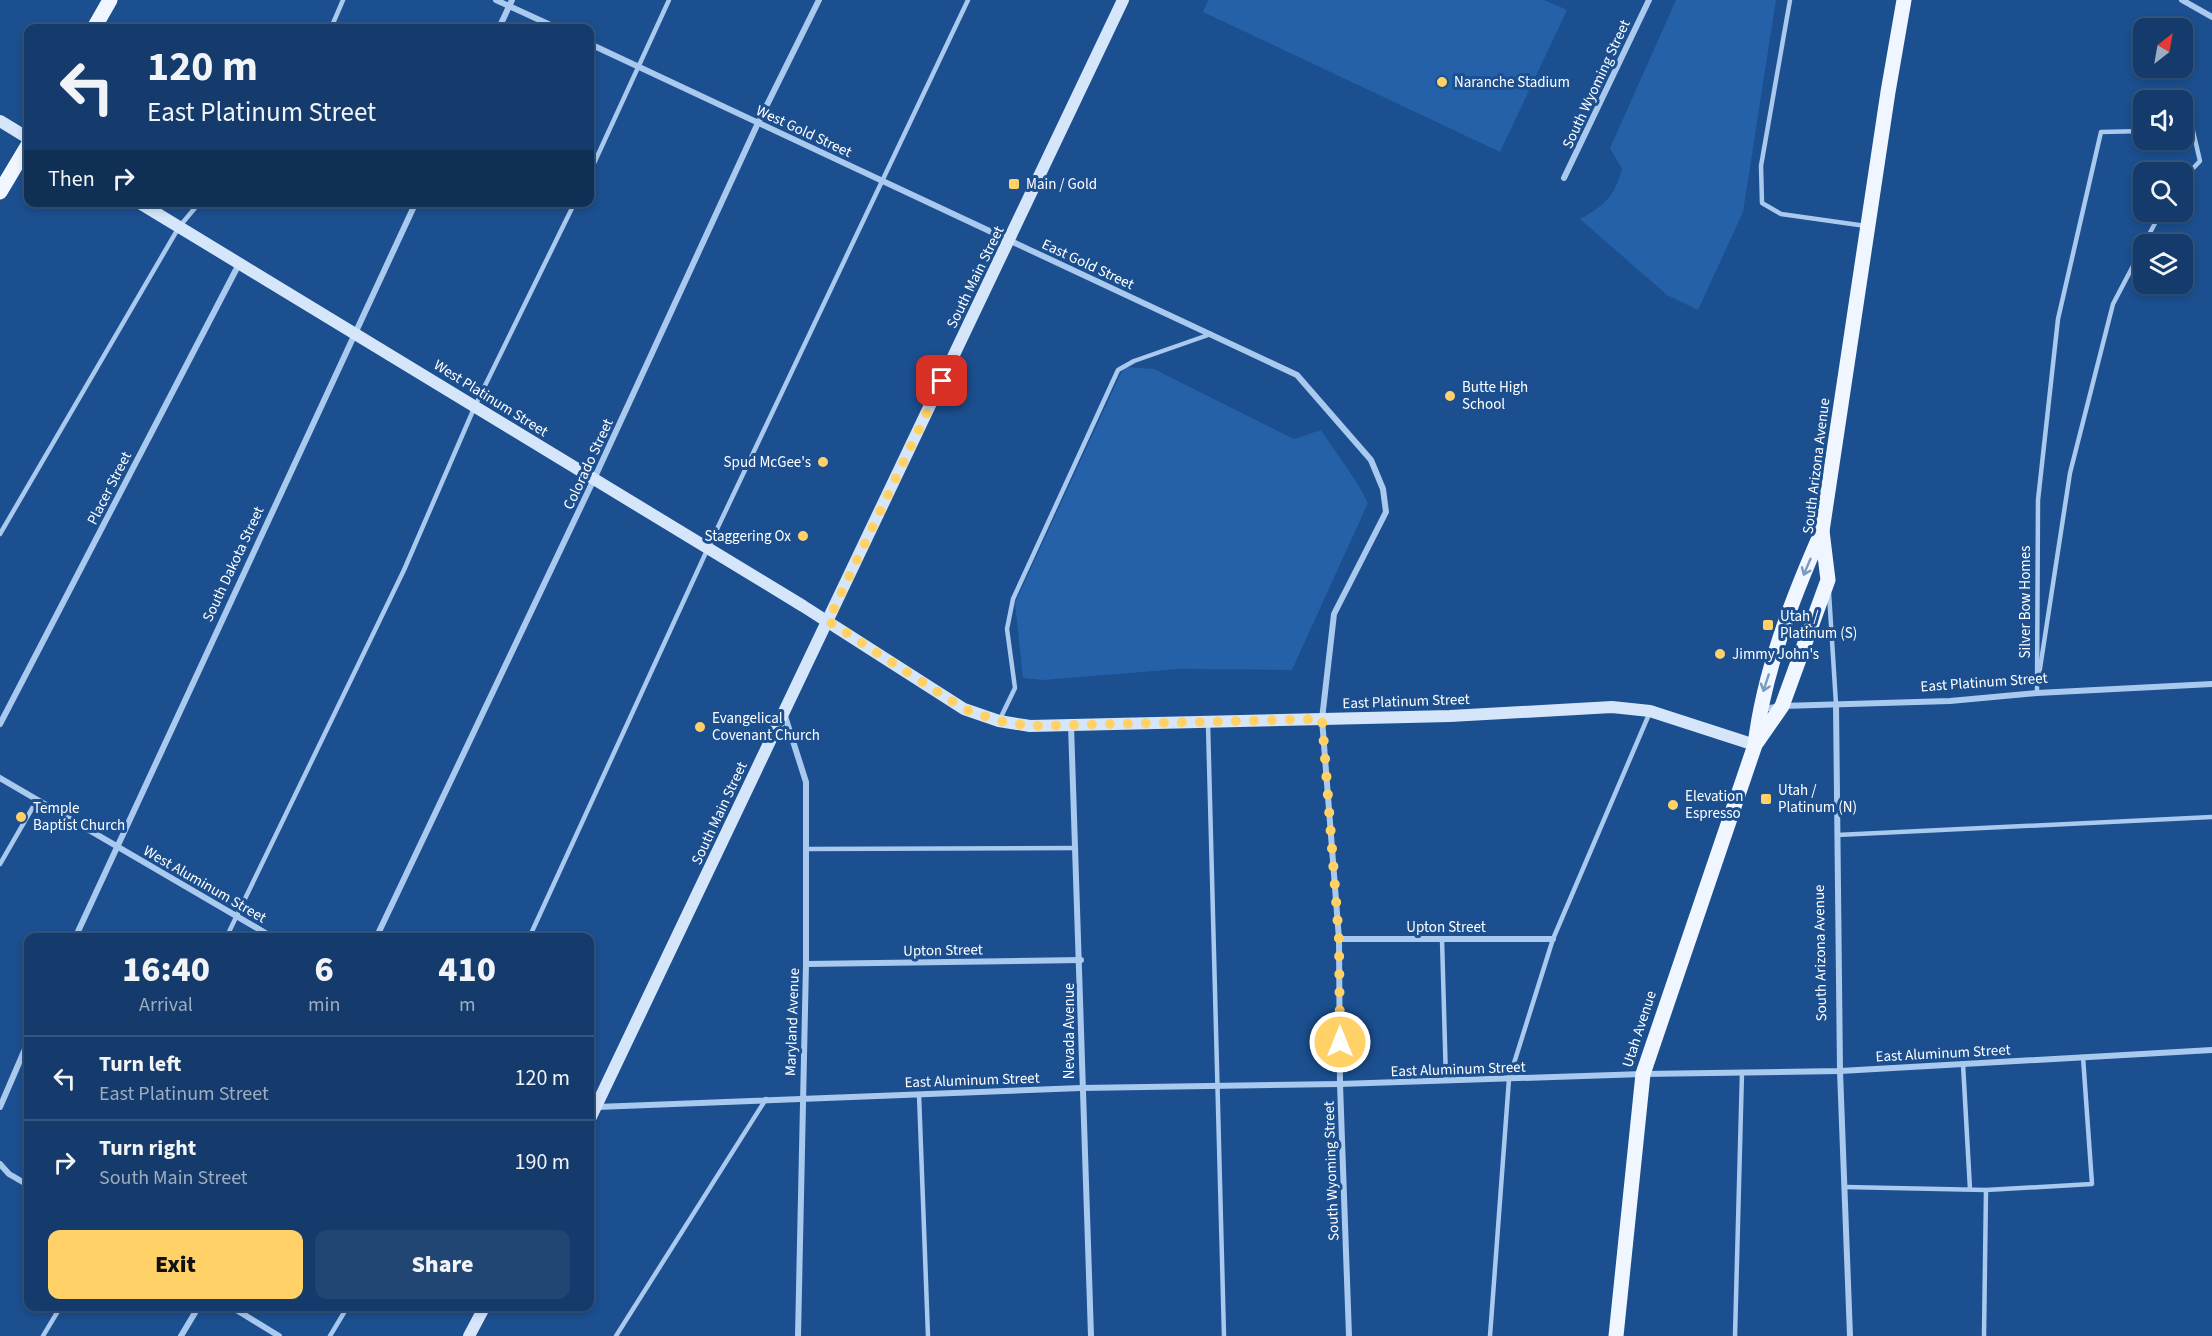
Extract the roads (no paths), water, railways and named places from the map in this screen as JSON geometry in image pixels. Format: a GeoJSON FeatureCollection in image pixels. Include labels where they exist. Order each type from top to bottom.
{"type":"FeatureCollection","features":[{"type":"Feature","properties":{"kind":"main road"},"geometry":{"type":"LineString","coordinates":[[96,24],[110,0]]}},
{"type":"Feature","properties":{"kind":"main road","name":"South Arizona Avenue"},"geometry":{"type":"LineString","coordinates":[[1828,580],[1822,531],[1904,0]]}},
{"type":"Feature","properties":{"kind":"main road"},"geometry":{"type":"LineString","coordinates":[[0,192],[24,152]]}},
{"type":"Feature","properties":{"kind":"main road","name":"Utah Avenue"},"geometry":{"type":"LineString","coordinates":[[1616,1336],[1643,1074],[1755,745],[1759,710],[1792,604],[1822,531]]}},
{"type":"Feature","properties":{"kind":"main road","name":"Utah Avenue"},"geometry":{"type":"LineString","coordinates":[[1755,745],[1782,706],[1828,580]]}},
{"type":"Feature","properties":{"kind":"street"},"geometry":{"type":"LineString","coordinates":[[496,0],[511,3],[550,24]]}},
{"type":"Feature","properties":{"kind":"street","name":"Colorado Street"},"geometry":{"type":"LineString","coordinates":[[378,933],[594,479],[758,123],[819,0]]}},
{"type":"Feature","properties":{"kind":"street","name":"South Main Street"},"geometry":{"type":"LineString","coordinates":[[594,1107],[1124,0]]}},
{"type":"Feature","properties":{"kind":"street","name":"South Wyoming Street"},"geometry":{"type":"LineString","coordinates":[[1564,177],[1649,0]]}},
{"type":"Feature","properties":{"kind":"street"},"geometry":{"type":"LineString","coordinates":[[2182,0],[2212,17]]}},
{"type":"Feature","properties":{"kind":"street"},"geometry":{"type":"LineString","coordinates":[[501,24],[511,3]]}},
{"type":"Feature","properties":{"kind":"street","name":"West Gold Street"},"geometry":{"type":"LineString","coordinates":[[594,46],[1009,240]]}},
{"type":"Feature","properties":{"kind":"street"},"geometry":{"type":"LineString","coordinates":[[0,121],[24,136]]}},
{"type":"Feature","properties":{"kind":"street","name":"West Platinum Street"},"geometry":{"type":"LineString","coordinates":[[146,207],[828,621]]}},
{"type":"Feature","properties":{"kind":"street","name":"South Dakota Street"},"geometry":{"type":"LineString","coordinates":[[77,933],[115,845],[414,207]]}},
{"type":"Feature","properties":{"kind":"street","name":"East Gold Street"},"geometry":{"type":"LineString","coordinates":[[1009,240],[1158,310]]}},
{"type":"Feature","properties":{"kind":"street","name":"Placer Street"},"geometry":{"type":"LineString","coordinates":[[0,724],[239,263]]}},
{"type":"Feature","properties":{"kind":"street","name":"South Wyoming Street"},"geometry":{"type":"LineString","coordinates":[[1158,310],[1297,375],[1371,460],[1383,489],[1386,512],[1334,614],[1322,719],[1339,939],[1340,1084],[1349,1336]]}},
{"type":"Feature","properties":{"kind":"street","name":"East Platinum Street"},"geometry":{"type":"LineString","coordinates":[[828,621],[964,709],[999,721],[1030,726],[1450,716],[1568,707],[1612,707],[1650,711],[1755,745]]}},
{"type":"Feature","properties":{"kind":"street","name":"East Platinum Street"},"geometry":{"type":"LineString","coordinates":[[1759,710],[1782,706],[1950,701],[2037,693],[2212,684]]}},
{"type":"Feature","properties":{"kind":"street","name":"South Arizona Avenue"},"geometry":{"type":"LineString","coordinates":[[1836,704],[1840,1071],[1850,1336]]}},
{"type":"Feature","properties":{"kind":"street","name":"Maryland Avenue"},"geometry":{"type":"LineString","coordinates":[[784,713],[806,782],[806,964],[801,1098],[798,1336]]}},
{"type":"Feature","properties":{"kind":"street","name":"Nevada Avenue"},"geometry":{"type":"LineString","coordinates":[[1071,725],[1081,960],[1081,1088],[1091,1336]]}},
{"type":"Feature","properties":{"kind":"street","name":"West Aluminum Street"},"geometry":{"type":"LineString","coordinates":[[0,778],[266,933]]}},
{"type":"Feature","properties":{"kind":"street","name":"Upton Street"},"geometry":{"type":"LineString","coordinates":[[1339,939],[1553,939]]}},
{"type":"Feature","properties":{"kind":"street","name":"Upton Street"},"geometry":{"type":"LineString","coordinates":[[806,964],[1081,960]]}},
{"type":"Feature","properties":{"kind":"street","name":"East Aluminum Street"},"geometry":{"type":"LineString","coordinates":[[594,1111],[766,1099],[1081,1088],[1340,1084],[1643,1074],[1840,1071],[2212,1050]]}},
{"type":"Feature","properties":{"kind":"street"},"geometry":{"type":"LineString","coordinates":[[0,1107],[24,1051]]}},
{"type":"Feature","properties":{"kind":"street"},"geometry":{"type":"LineString","coordinates":[[0,1164],[24,1182]]}},
{"type":"Feature","properties":{"kind":"street"},"geometry":{"type":"LineString","coordinates":[[181,1336],[196,1311]]}},
{"type":"Feature","properties":{"kind":"street"},"geometry":{"type":"LineString","coordinates":[[238,1311],[279,1336]]}},
{"type":"Feature","properties":{"kind":"street"},"geometry":{"type":"LineString","coordinates":[[469,1336],[482,1311]]}},
{"type":"Feature","properties":{"kind":"lane"},"geometry":{"type":"LineString","coordinates":[[333,24],[343,0]]}},
{"type":"Feature","properties":{"kind":"lane"},"geometry":{"type":"LineString","coordinates":[[594,163],[669,0]]}},
{"type":"Feature","properties":{"kind":"lane"},"geometry":{"type":"LineString","coordinates":[[531,933],[708,548],[968,0]]}},
{"type":"Feature","properties":{"kind":"lane"},"geometry":{"type":"LineString","coordinates":[[1790,0],[1761,166],[1762,203],[1781,214],[1868,227]]}},
{"type":"Feature","properties":{"kind":"lane"},"geometry":{"type":"LineString","coordinates":[[2193,130],[2200,161],[2193,168]]}},
{"type":"Feature","properties":{"kind":"lane","name":"Silver Bow Homes"},"geometry":{"type":"LineString","coordinates":[[2037,693],[2038,500],[2058,319],[2101,132],[2133,131]]}},
{"type":"Feature","properties":{"kind":"lane"},"geometry":{"type":"LineString","coordinates":[[0,534],[179,227],[196,207]]}},
{"type":"Feature","properties":{"kind":"lane"},"geometry":{"type":"LineString","coordinates":[[228,933],[404,570],[475,406],[573,207]]}},
{"type":"Feature","properties":{"kind":"lane","name":"Silver Bow Homes"},"geometry":{"type":"LineString","coordinates":[[2037,693],[2070,473],[2113,304],[2133,266]]}},
{"type":"Feature","properties":{"kind":"lane"},"geometry":{"type":"LineString","coordinates":[[999,721],[1015,688],[1007,629],[1013,599],[1118,370],[1134,361],[1211,334]]}},
{"type":"Feature","properties":{"kind":"lane","name":"South Arizona Avenue"},"geometry":{"type":"LineString","coordinates":[[1828,580],[1836,704]]}},
{"type":"Feature","properties":{"kind":"lane"},"geometry":{"type":"LineString","coordinates":[[1490,1336],[1509,1079],[1553,939],[1650,711]]}},
{"type":"Feature","properties":{"kind":"lane"},"geometry":{"type":"LineString","coordinates":[[1208,722],[1224,1336]]}},
{"type":"Feature","properties":{"kind":"lane"},"geometry":{"type":"LineString","coordinates":[[0,864],[37,800]]}},
{"type":"Feature","properties":{"kind":"lane"},"geometry":{"type":"LineString","coordinates":[[1837,835],[2212,817]]}},
{"type":"Feature","properties":{"kind":"lane"},"geometry":{"type":"LineString","coordinates":[[806,849],[1076,848]]}},
{"type":"Feature","properties":{"kind":"lane"},"geometry":{"type":"LineString","coordinates":[[1442,939],[1446,1081]]}},
{"type":"Feature","properties":{"kind":"lane"},"geometry":{"type":"LineString","coordinates":[[1845,1187],[1986,1190],[2092,1184],[2083,1057]]}},
{"type":"Feature","properties":{"kind":"lane"},"geometry":{"type":"LineString","coordinates":[[1963,1064],[1970,1189]]}},
{"type":"Feature","properties":{"kind":"lane"},"geometry":{"type":"LineString","coordinates":[[1735,1336],[1743,1072]]}},
{"type":"Feature","properties":{"kind":"lane"},"geometry":{"type":"LineString","coordinates":[[919,1094],[928,1336]]}},
{"type":"Feature","properties":{"kind":"lane"},"geometry":{"type":"LineString","coordinates":[[616,1336],[766,1099]]}},
{"type":"Feature","properties":{"kind":"lane"},"geometry":{"type":"LineString","coordinates":[[1984,1336],[1986,1190]]}},
{"type":"Feature","properties":{"kind":"lane"},"geometry":{"type":"LineString","coordinates":[[44,1336],[58,1311]]}},
{"type":"Feature","properties":{"kind":"lane"},"geometry":{"type":"LineString","coordinates":[[330,1336],[345,1311]]}},
{"type":"Feature","properties":{"kind":"place","name":"Naranche Stadium"},"geometry":{"type":"Point","coordinates":[1442,82]}},
{"type":"Feature","properties":{"kind":"place","name":"Main / Gold"},"geometry":{"type":"Point","coordinates":[1014,184]}},
{"type":"Feature","properties":{"kind":"place","name":"Butte High School"},"geometry":{"type":"Point","coordinates":[1450,396]}},
{"type":"Feature","properties":{"kind":"place","name":"Spud McGee's"},"geometry":{"type":"Point","coordinates":[823,462]}},
{"type":"Feature","properties":{"kind":"place","name":"Staggering Ox"},"geometry":{"type":"Point","coordinates":[803,536]}},
{"type":"Feature","properties":{"kind":"place","name":"Utah / Platinum (S)"},"geometry":{"type":"Point","coordinates":[1768,625]}},
{"type":"Feature","properties":{"kind":"place","name":"Jimmy John's"},"geometry":{"type":"Point","coordinates":[1720,654]}},
{"type":"Feature","properties":{"kind":"place","name":"Evangelical Covenant Church"},"geometry":{"type":"Point","coordinates":[700,727]}},
{"type":"Feature","properties":{"kind":"place","name":"Utah / Platinum (N)"},"geometry":{"type":"Point","coordinates":[1766,799]}},
{"type":"Feature","properties":{"kind":"place","name":"Elevation Espresso"},"geometry":{"type":"Point","coordinates":[1673,805]}},
{"type":"Feature","properties":{"kind":"place","name":"Temple Baptist Church"},"geometry":{"type":"Point","coordinates":[21,817]}}]}
